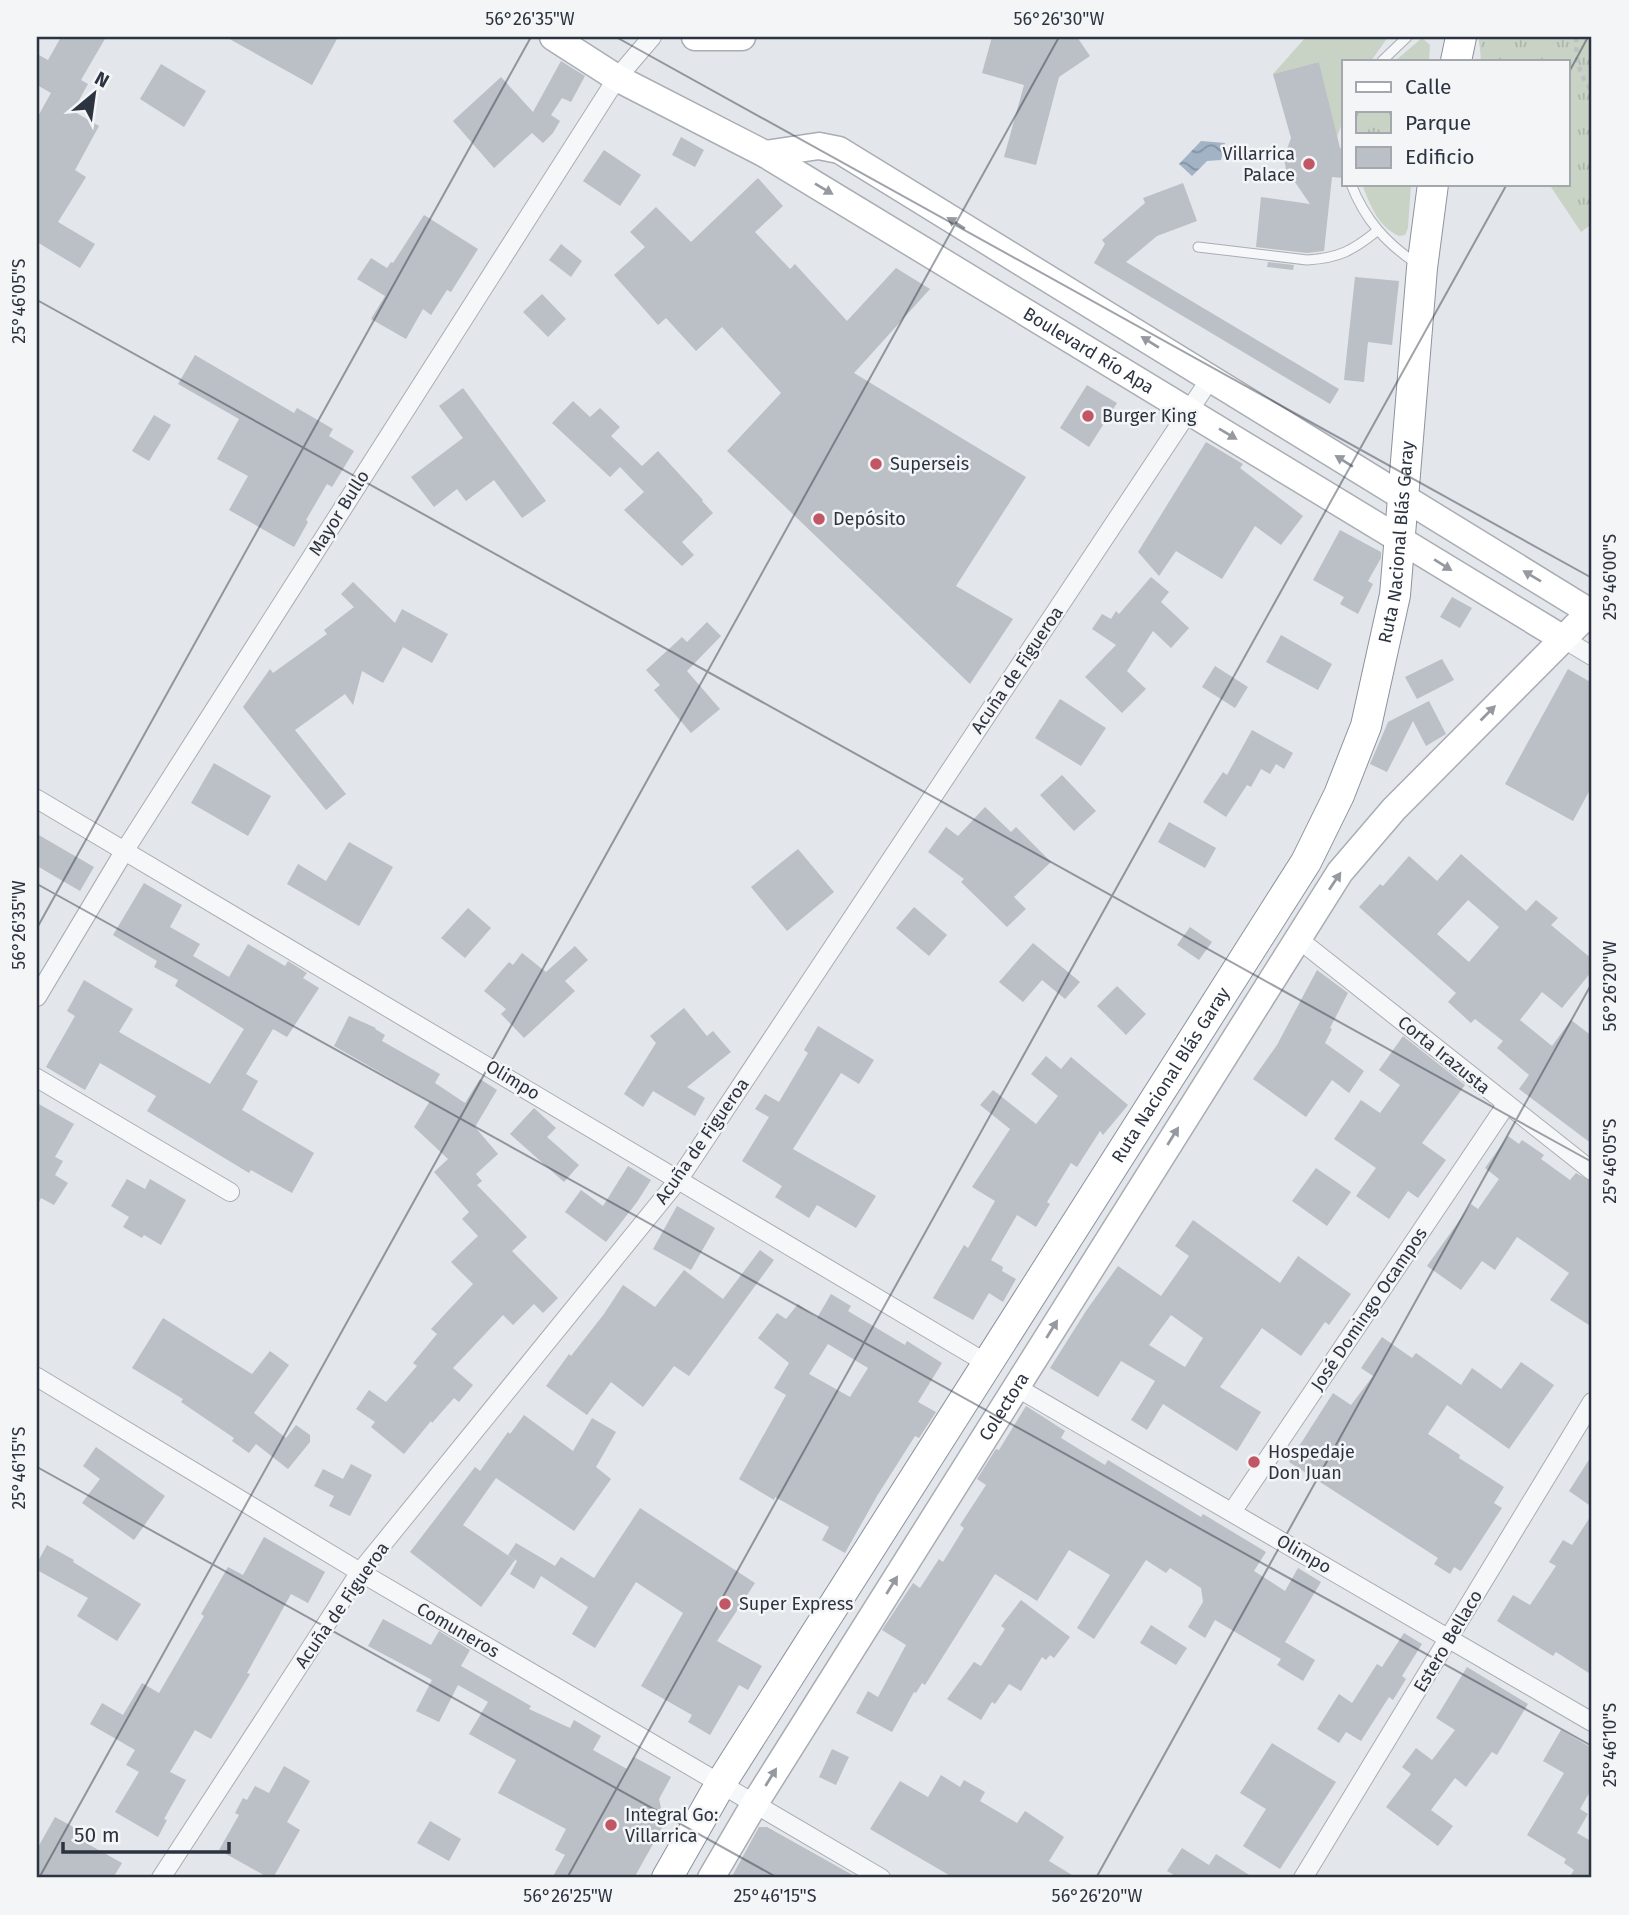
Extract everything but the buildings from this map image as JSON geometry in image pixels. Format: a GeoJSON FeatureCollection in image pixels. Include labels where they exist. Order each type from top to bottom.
{"type":"FeatureCollection","features":[{"type":"Feature","properties":{"kind":"highway"},"geometry":{"type":"LineString","coordinates":[[1456,60],[1461,37]]}},
{"type":"Feature","properties":{"kind":"highway","name":"Ruta Nacional Blás Garay"},"geometry":{"type":"LineString","coordinates":[[667,1878],[721,1783],[1307,862],[1339,795],[1366,726],[1395,595],[1422,268],[1433,186]]}},
{"type":"Feature","properties":{"kind":"main road","name":"Boulevard Río Apa"},"geometry":{"type":"LineString","coordinates":[[553,37],[617,78],[765,154],[1562,638]]}},
{"type":"Feature","properties":{"kind":"main road"},"geometry":{"type":"LineString","coordinates":[[695,37],[742,37]]}},
{"type":"Feature","properties":{"kind":"main road"},"geometry":{"type":"LineString","coordinates":[[765,154],[819,146],[839,150],[1592,612]]}},
{"type":"Feature","properties":{"kind":"main road","name":"Colectora"},"geometry":{"type":"LineString","coordinates":[[711,1878],[755,1803],[1340,872],[1394,809],[1562,638],[1592,612]]}},
{"type":"Feature","properties":{"kind":"street","name":"Mayor Bullo"},"geometry":{"type":"LineString","coordinates":[[37,997],[125,850],[617,78],[652,37]]}},
{"type":"Feature","properties":{"kind":"street","name":"Acuña de Figueroa"},"geometry":{"type":"LineString","coordinates":[[161,1878],[360,1572],[679,1179],[1210,379]]}},
{"type":"Feature","properties":{"kind":"street","name":"Boulevard Río Apa"},"geometry":{"type":"LineString","coordinates":[[1562,638],[1592,656]]}},
{"type":"Feature","properties":{"kind":"street","name":"Olimpo"},"geometry":{"type":"LineString","coordinates":[[37,799],[988,1364]]}},
{"type":"Feature","properties":{"kind":"street","name":"Corta Irazusta"},"geometry":{"type":"LineString","coordinates":[[1297,937],[1592,1171]]}},
{"type":"Feature","properties":{"kind":"street"},"geometry":{"type":"LineString","coordinates":[[37,1078],[230,1192]]}},
{"type":"Feature","properties":{"kind":"street","name":"José Domingo Ocampos"},"geometry":{"type":"LineString","coordinates":[[1232,1512],[1506,1105]]}},
{"type":"Feature","properties":{"kind":"street","name":"Comuneros"},"geometry":{"type":"LineString","coordinates":[[37,1377],[360,1572],[881,1878]]}},
{"type":"Feature","properties":{"kind":"street","name":"Olimpo"},"geometry":{"type":"LineString","coordinates":[[1016,1387],[1592,1722]]}},
{"type":"Feature","properties":{"kind":"street","name":"Estero Bellaco"},"geometry":{"type":"LineString","coordinates":[[1303,1878],[1592,1402]]}},
{"type":"Feature","properties":{"kind":"lane"},"geometry":{"type":"LineString","coordinates":[[1383,60],[1407,37]]}},
{"type":"Feature","properties":{"kind":"lane"},"geometry":{"type":"LineString","coordinates":[[1352,186],[1377,231],[1422,268]]}},
{"type":"Feature","properties":{"kind":"lane"},"geometry":{"type":"LineString","coordinates":[[1198,247],[1307,260],[1324,259],[1348,251],[1377,231]]}},
{"type":"Feature","properties":{"kind":"path"},"geometry":{"type":"LineString","coordinates":[[1576,37],[1582,78],[1592,91]]}},
{"type":"Feature","properties":{"kind":"green space"},"geometry":{"type":"Polygon","coordinates":[[[1306,37],[1388,37],[1372,60],[1342,60],[1342,123],[1337,137],[1319,62],[1273,74],[1306,37]]]}},
{"type":"Feature","properties":{"kind":"green space"},"geometry":{"type":"Polygon","coordinates":[[[1479,37],[1592,37],[1592,224],[1581,232],[1550,186],[1570,186],[1570,60],[1481,60],[1479,37]]]}},
{"type":"Feature","properties":{"kind":"green space"},"geometry":{"type":"Polygon","coordinates":[[[1422,38],[1430,45],[1429,60],[1396,60],[1422,38]]]}},
{"type":"Feature","properties":{"kind":"green space"},"geometry":{"type":"Polygon","coordinates":[[[1363,186],[1411,186],[1408,228],[1405,235],[1399,236],[1391,232],[1371,207],[1363,186]]]}},
{"type":"Feature","properties":{"kind":"water"},"geometry":{"type":"Polygon","coordinates":[[[1201,141],[1225,143],[1221,160],[1207,161],[1192,176],[1179,164],[1201,141]]]}},
{"type":"Feature","properties":{"kind":"place","name":"Villarrica Palace"},"geometry":{"type":"Point","coordinates":[1309,164]}},
{"type":"Feature","properties":{"kind":"place","name":"Burger King"},"geometry":{"type":"Point","coordinates":[1088,416]}},
{"type":"Feature","properties":{"kind":"place","name":"Superseis"},"geometry":{"type":"Point","coordinates":[876,464]}},
{"type":"Feature","properties":{"kind":"place","name":"Depósito"},"geometry":{"type":"Point","coordinates":[819,519]}},
{"type":"Feature","properties":{"kind":"place","name":"Hospedaje Don Juan"},"geometry":{"type":"Point","coordinates":[1254,1462]}},
{"type":"Feature","properties":{"kind":"place","name":"Super Express"},"geometry":{"type":"Point","coordinates":[725,1604]}},
{"type":"Feature","properties":{"kind":"place","name":"Integral Go: Villarrica"},"geometry":{"type":"Point","coordinates":[611,1825]}}]}
